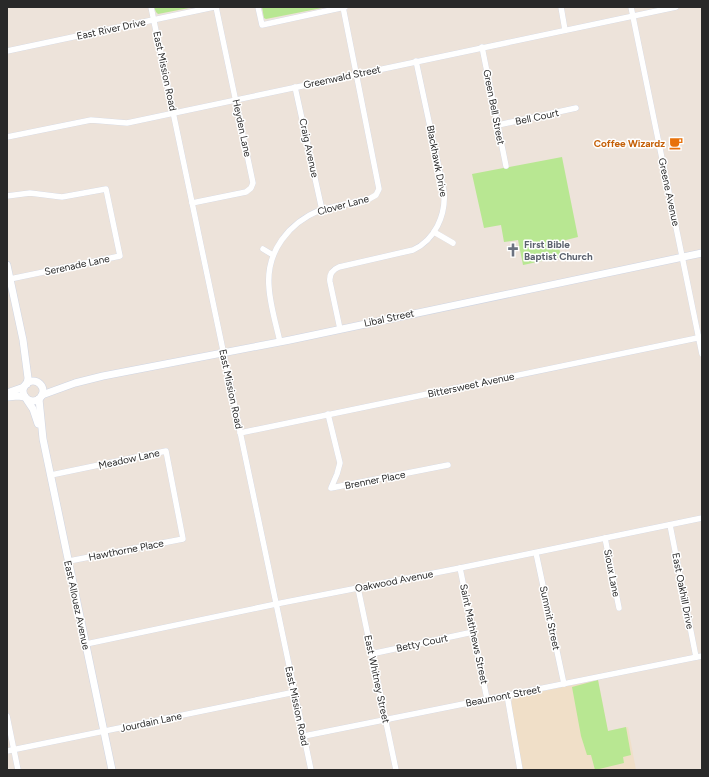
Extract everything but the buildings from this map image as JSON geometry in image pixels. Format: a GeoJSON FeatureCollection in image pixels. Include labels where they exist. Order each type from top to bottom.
{"type":"FeatureCollection","features":[{"type":"Feature","properties":{"kind":"street","name":"East Mission Road"},"geometry":{"type":"LineString","coordinates":[[151,7],[311,770]]}},
{"type":"Feature","properties":{"kind":"street","name":"East River Drive"},"geometry":{"type":"LineString","coordinates":[[7,51],[215,7]]}},
{"type":"Feature","properties":{"kind":"street","name":"Heyden Lane"},"geometry":{"type":"LineString","coordinates":[[192,203],[242,193],[253,186],[253,180],[215,7]]}},
{"type":"Feature","properties":{"kind":"street"},"geometry":{"type":"LineString","coordinates":[[258,7],[262,25],[344,7]]}},
{"type":"Feature","properties":{"kind":"street","name":"Clover Lane"},"geometry":{"type":"LineString","coordinates":[[280,342],[268,285],[273,255],[280,241],[290,229],[306,217],[322,210],[369,199],[376,195],[379,189],[344,7]]}},
{"type":"Feature","properties":{"kind":"street"},"geometry":{"type":"LineString","coordinates":[[561,7],[566,30]]}},
{"type":"Feature","properties":{"kind":"street","name":"Greene Avenue"},"geometry":{"type":"LineString","coordinates":[[631,7],[700,337],[702,354]]}},
{"type":"Feature","properties":{"kind":"street","name":"Greenwald Street"},"geometry":{"type":"LineString","coordinates":[[7,136],[91,120],[127,123],[676,7]]}},
{"type":"Feature","properties":{"kind":"street","name":"Green Bell Street"},"geometry":{"type":"LineString","coordinates":[[482,47],[506,166]]}},
{"type":"Feature","properties":{"kind":"street","name":"Blackhawk Drive"},"geometry":{"type":"LineString","coordinates":[[340,329],[330,282],[330,275],[334,269],[413,250],[425,242],[434,232],[443,212],[445,201],[444,192],[416,61]]}},
{"type":"Feature","properties":{"kind":"street","name":"Craig Avenue"},"geometry":{"type":"LineString","coordinates":[[296,87],[322,210]]}},
{"type":"Feature","properties":{"kind":"street","name":"Bell Court"},"geometry":{"type":"LineString","coordinates":[[498,125],[576,108]]}},
{"type":"Feature","properties":{"kind":"street","name":"Serenade Lane"},"geometry":{"type":"LineString","coordinates":[[7,196],[30,193],[62,197],[106,189],[120,256],[10,279]]}},
{"type":"Feature","properties":{"kind":"street"},"geometry":{"type":"LineString","coordinates":[[434,232],[453,243]]}},
{"type":"Feature","properties":{"kind":"street"},"geometry":{"type":"LineString","coordinates":[[263,249],[273,255]]}},
{"type":"Feature","properties":{"kind":"street","name":"Libal Street"},"geometry":{"type":"LineString","coordinates":[[38,383],[48,386],[75,382],[280,342],[702,252]]}},
{"type":"Feature","properties":{"kind":"street"},"geometry":{"type":"LineString","coordinates":[[7,265],[31,370],[42,389],[41,397],[33,401],[18,396],[7,397]]}},
{"type":"Feature","properties":{"kind":"street","name":"Bittersweet Avenue"},"geometry":{"type":"LineString","coordinates":[[240,433],[700,337]]}},
{"type":"Feature","properties":{"kind":"street"},"geometry":{"type":"LineString","coordinates":[[23,340],[28,378],[23,390],[26,398]]}},
{"type":"Feature","properties":{"kind":"street"},"geometry":{"type":"LineString","coordinates":[[7,393],[31,382],[38,383]]}},
{"type":"Feature","properties":{"kind":"street","name":"Libal Street"},"geometry":{"type":"LineString","coordinates":[[41,397],[75,382]]}},
{"type":"Feature","properties":{"kind":"street","name":"East Allouez Avenue"},"geometry":{"type":"LineString","coordinates":[[41,397],[43,439]]}},
{"type":"Feature","properties":{"kind":"street","name":"East Allouez Avenue"},"geometry":{"type":"LineString","coordinates":[[26,398],[33,409],[43,439],[112,770]]}},
{"type":"Feature","properties":{"kind":"street","name":"Brenner Place"},"geometry":{"type":"LineString","coordinates":[[328,414],[340,463],[331,488],[448,465]]}},
{"type":"Feature","properties":{"kind":"street","name":"Meadow Lane"},"geometry":{"type":"LineString","coordinates":[[51,475],[166,451],[183,539]]}},
{"type":"Feature","properties":{"kind":"street","name":"Oakwood Avenue"},"geometry":{"type":"LineString","coordinates":[[86,644],[702,518]]}},
{"type":"Feature","properties":{"kind":"street","name":"East Oakhill Drive"},"geometry":{"type":"LineString","coordinates":[[670,525],[699,656]]}},
{"type":"Feature","properties":{"kind":"street","name":"Sioux Lane"},"geometry":{"type":"LineString","coordinates":[[604,538],[618,608]]}},
{"type":"Feature","properties":{"kind":"street","name":"Hawthorne Place"},"geometry":{"type":"LineString","coordinates":[[68,561],[183,539]]}},
{"type":"Feature","properties":{"kind":"street","name":"Summit Street"},"geometry":{"type":"LineString","coordinates":[[536,553],[564,684]]}},
{"type":"Feature","properties":{"kind":"street","name":"Saint Mathhews Street"},"geometry":{"type":"LineString","coordinates":[[460,568],[487,699]]}},
{"type":"Feature","properties":{"kind":"street","name":"East Whitney Street"},"geometry":{"type":"LineString","coordinates":[[358,588],[396,770]]}},
{"type":"Feature","properties":{"kind":"street","name":"Betty Court"},"geometry":{"type":"LineString","coordinates":[[371,654],[472,632]]}},
{"type":"Feature","properties":{"kind":"street","name":"Beaumont Street"},"geometry":{"type":"LineString","coordinates":[[304,736],[699,656]]}},
{"type":"Feature","properties":{"kind":"street","name":"Jourdain Lane"},"geometry":{"type":"LineString","coordinates":[[7,751],[295,692]]}},
{"type":"Feature","properties":{"kind":"street"},"geometry":{"type":"LineString","coordinates":[[507,696],[520,770]]}},
{"type":"Feature","properties":{"kind":"street"},"geometry":{"type":"LineString","coordinates":[[7,716],[18,770]]}},
{"type":"Feature","properties":{"kind":"shaded area"},"geometry":{"type":"Polygon","coordinates":[[[598,680],[608,731],[628,727],[636,770],[523,770],[511,708],[512,701],[515,697],[598,680]]]}},
{"type":"Feature","properties":{"kind":"green space"},"geometry":{"type":"Polygon","coordinates":[[[154,7],[194,7],[158,14],[154,7]]]}},
{"type":"Feature","properties":{"kind":"green space"},"geometry":{"type":"Polygon","coordinates":[[[262,7],[327,7],[266,19],[264,18],[262,7]]]}},
{"type":"Feature","properties":{"kind":"green space"},"geometry":{"type":"Polygon","coordinates":[[[562,157],[578,237],[558,242],[561,257],[523,265],[518,240],[504,242],[501,225],[484,228],[472,174],[562,157]]]}},
{"type":"Feature","properties":{"kind":"green space"},"geometry":{"type":"Polygon","coordinates":[[[598,680],[608,731],[626,727],[631,755],[623,757],[624,763],[595,770],[591,755],[587,755],[581,736],[572,687],[598,680]]]}},
{"type":"Feature","properties":{"kind":"place","name":"Coffee Wizardz"},"geometry":{"type":"Point","coordinates":[676,143]}},
{"type":"Feature","properties":{"kind":"place","name":"First Bible Baptist Church"},"geometry":{"type":"Point","coordinates":[513,250]}}]}
